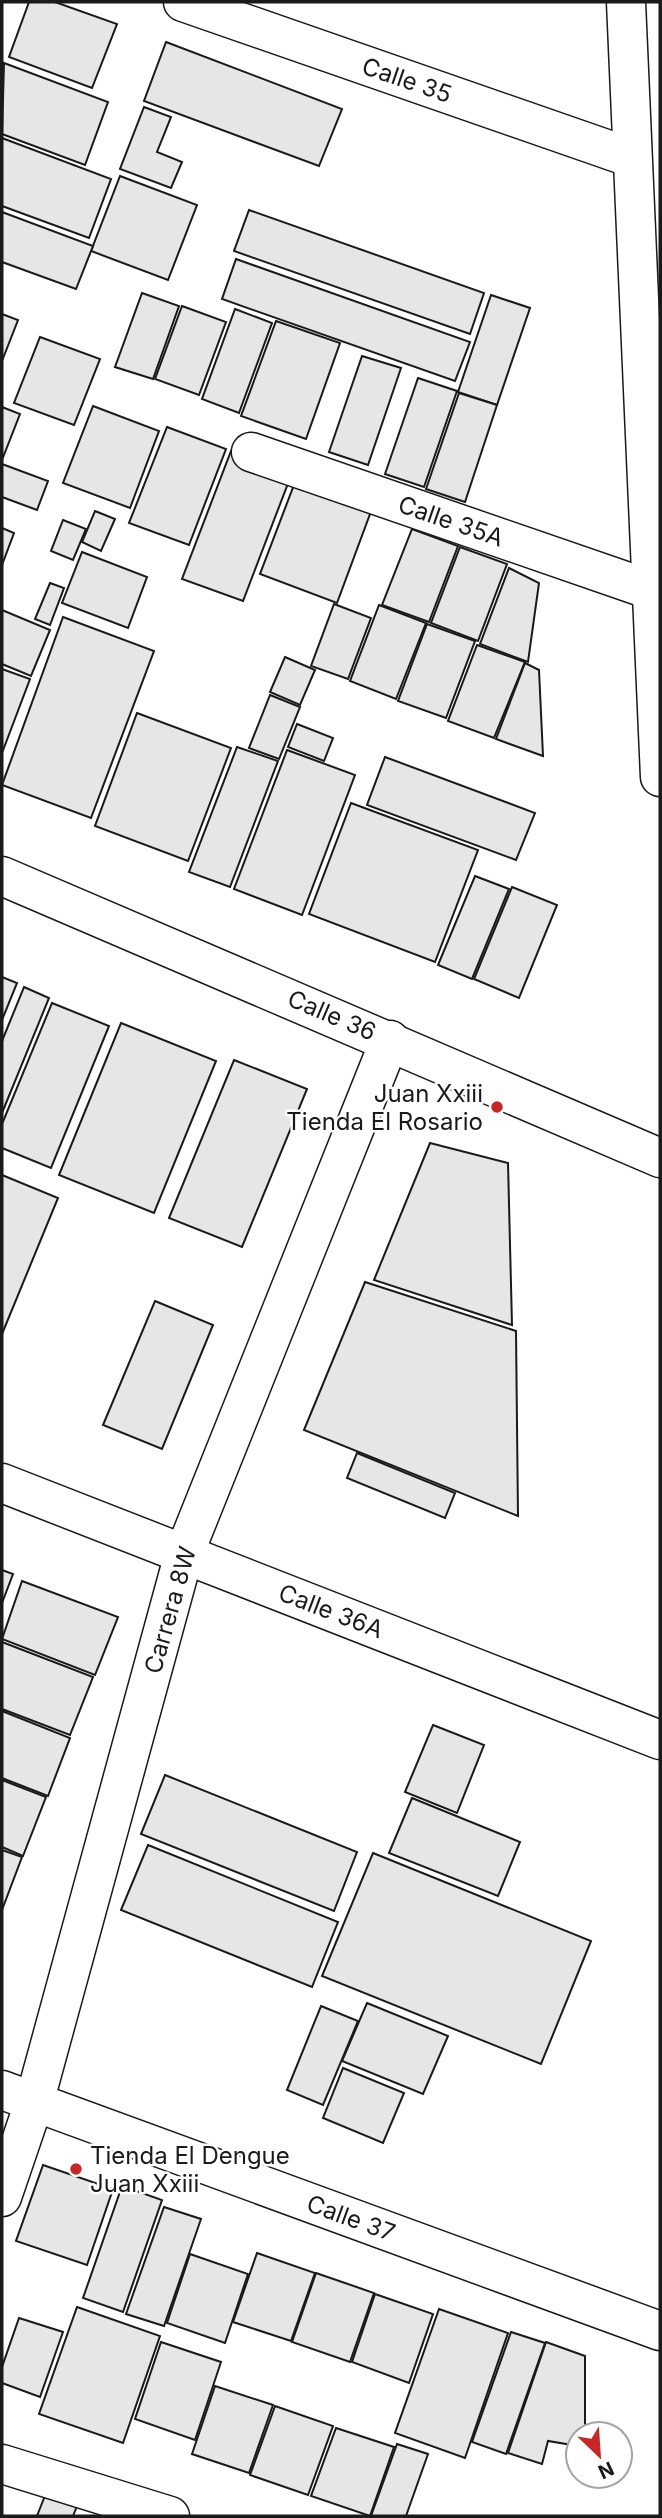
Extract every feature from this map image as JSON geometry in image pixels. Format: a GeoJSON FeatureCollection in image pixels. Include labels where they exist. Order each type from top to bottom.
{"type":"FeatureCollection","features":[{"type":"Feature","properties":{"kind":"street","name":"Calle 35"},"geometry":{"type":"LineString","coordinates":[[183,2],[632,158]]}},
{"type":"Feature","properties":{"kind":"street"},"geometry":{"type":"LineString","coordinates":[[626,2],[660,777]]}},
{"type":"Feature","properties":{"kind":"street","name":"Calle 35A"},"geometry":{"type":"LineString","coordinates":[[251,452],[651,590]]}},
{"type":"Feature","properties":{"kind":"street","name":"Calle 36"},"geometry":{"type":"LineString","coordinates":[[2,876],[390,1040],[660,1158]]}},
{"type":"Feature","properties":{"kind":"street","name":"Carrera 8W"},"geometry":{"type":"LineString","coordinates":[[2,2197],[18,2096],[184,1554],[390,1040]]}},
{"type":"Feature","properties":{"kind":"street","name":"Calle 36A"},"geometry":{"type":"LineString","coordinates":[[2,1483],[660,1740]]}},
{"type":"Feature","properties":{"kind":"street","name":"Calle 37"},"geometry":{"type":"LineString","coordinates":[[18,2096],[660,2331]]}},
{"type":"Feature","properties":{"kind":"street"},"geometry":{"type":"LineString","coordinates":[[2,2464],[170,2516]]}},
{"type":"Feature","properties":{"kind":"building"},"geometry":{"type":"Polygon","coordinates":[[[29,2],[55,2],[117,24],[92,88],[9,57],[29,2]]]}},
{"type":"Feature","properties":{"kind":"building"},"geometry":{"type":"Polygon","coordinates":[[[166,42],[342,109],[319,166],[144,101],[166,42]]]}},
{"type":"Feature","properties":{"kind":"building"},"geometry":{"type":"Polygon","coordinates":[[[4,63],[108,102],[85,165],[2,134],[4,63]]]}},
{"type":"Feature","properties":{"kind":"building"},"geometry":{"type":"Polygon","coordinates":[[[144,107],[171,117],[157,152],[182,162],[171,188],[120,169],[144,107]]]}},
{"type":"Feature","properties":{"kind":"building"},"geometry":{"type":"Polygon","coordinates":[[[2,138],[111,179],[89,238],[2,206],[2,138]]]}},
{"type":"Feature","properties":{"kind":"building"},"geometry":{"type":"Polygon","coordinates":[[[120,176],[197,205],[168,280],[91,251],[120,176]]]}},
{"type":"Feature","properties":{"kind":"building"},"geometry":{"type":"Polygon","coordinates":[[[249,210],[484,293],[470,334],[234,251],[249,210]]]}},
{"type":"Feature","properties":{"kind":"building"},"geometry":{"type":"Polygon","coordinates":[[[2,212],[93,246],[76,289],[2,262],[2,212]]]}},
{"type":"Feature","properties":{"kind":"building"},"geometry":{"type":"Polygon","coordinates":[[[236,259],[470,342],[455,381],[222,299],[236,259]]]}},
{"type":"Feature","properties":{"kind":"building"},"geometry":{"type":"Polygon","coordinates":[[[142,293],[179,306],[153,379],[115,367],[142,293]]]}},
{"type":"Feature","properties":{"kind":"building"},"geometry":{"type":"Polygon","coordinates":[[[491,295],[530,308],[497,405],[458,392],[491,295]]]}},
{"type":"Feature","properties":{"kind":"building"},"geometry":{"type":"Polygon","coordinates":[[[182,306],[226,322],[199,395],[155,379],[182,306]]]}},
{"type":"Feature","properties":{"kind":"building"},"geometry":{"type":"Polygon","coordinates":[[[235,309],[272,323],[239,413],[202,399],[235,309]]]}},
{"type":"Feature","properties":{"kind":"building"},"geometry":{"type":"Polygon","coordinates":[[[2,314],[18,320],[2,361],[2,314]]]}},
{"type":"Feature","properties":{"kind":"building"},"geometry":{"type":"Polygon","coordinates":[[[276,321],[340,343],[306,439],[241,416],[276,321]]]}},
{"type":"Feature","properties":{"kind":"building"},"geometry":{"type":"Polygon","coordinates":[[[40,337],[100,359],[74,425],[14,403],[40,337]]]}},
{"type":"Feature","properties":{"kind":"building"},"geometry":{"type":"Polygon","coordinates":[[[362,356],[401,368],[368,465],[329,452],[362,356]]]}},
{"type":"Feature","properties":{"kind":"building"},"geometry":{"type":"Polygon","coordinates":[[[418,378],[457,391],[424,487],[385,474],[418,378]]]}},
{"type":"Feature","properties":{"kind":"building"},"geometry":{"type":"Polygon","coordinates":[[[459,393],[497,405],[465,502],[426,489],[459,393]]]}},
{"type":"Feature","properties":{"kind":"building"},"geometry":{"type":"Polygon","coordinates":[[[93,406],[159,431],[130,508],[63,483],[93,406]]]}},
{"type":"Feature","properties":{"kind":"building"},"geometry":{"type":"Polygon","coordinates":[[[2,407],[20,414],[2,460],[2,407]]]}},
{"type":"Feature","properties":{"kind":"building"},"geometry":{"type":"Polygon","coordinates":[[[167,427],[226,449],[189,545],[129,523],[167,427]]]}},
{"type":"Feature","properties":{"kind":"building"},"geometry":{"type":"Polygon","coordinates":[[[231,451],[292,473],[243,601],[182,579],[231,451]]]}},
{"type":"Feature","properties":{"kind":"building"},"geometry":{"type":"Polygon","coordinates":[[[2,464],[48,481],[37,510],[2,497],[2,464]]]}},
{"type":"Feature","properties":{"kind":"building"},"geometry":{"type":"Polygon","coordinates":[[[297,477],[373,506],[337,603],[260,574],[297,477]]]}},
{"type":"Feature","properties":{"kind":"building"},"geometry":{"type":"Polygon","coordinates":[[[95,511],[115,519],[101,551],[82,542],[95,511]]]}},
{"type":"Feature","properties":{"kind":"building"},"geometry":{"type":"Polygon","coordinates":[[[63,520],[86,529],[73,560],[51,551],[63,520]]]}},
{"type":"Feature","properties":{"kind":"building"},"geometry":{"type":"Polygon","coordinates":[[[2,528],[14,533],[2,565],[2,528]]]}},
{"type":"Feature","properties":{"kind":"building"},"geometry":{"type":"Polygon","coordinates":[[[412,529],[458,546],[429,622],[382,605],[412,529]]]}},
{"type":"Feature","properties":{"kind":"building"},"geometry":{"type":"Polygon","coordinates":[[[460,547],[507,564],[478,641],[431,623],[460,547]]]}},
{"type":"Feature","properties":{"kind":"building"},"geometry":{"type":"Polygon","coordinates":[[[82,552],[147,577],[128,628],[62,603],[82,552]]]}},
{"type":"Feature","properties":{"kind":"building"},"geometry":{"type":"Polygon","coordinates":[[[509,568],[539,583],[528,662],[480,644],[509,568]]]}},
{"type":"Feature","properties":{"kind":"building"},"geometry":{"type":"Polygon","coordinates":[[[50,583],[64,588],[50,625],[35,619],[50,583]]]}},
{"type":"Feature","properties":{"kind":"building"},"geometry":{"type":"Polygon","coordinates":[[[334,604],[371,618],[348,679],[311,666],[334,604]]]}},
{"type":"Feature","properties":{"kind":"building"},"geometry":{"type":"Polygon","coordinates":[[[379,605],[426,623],[396,699],[350,681],[379,605]]]}},
{"type":"Feature","properties":{"kind":"building"},"geometry":{"type":"Polygon","coordinates":[[[2,610],[50,630],[31,676],[2,664],[2,610]]]}},
{"type":"Feature","properties":{"kind":"building"},"geometry":{"type":"Polygon","coordinates":[[[63,617],[154,651],[91,818],[2,785],[63,617]]]}},
{"type":"Feature","properties":{"kind":"building"},"geometry":{"type":"Polygon","coordinates":[[[427,624],[475,641],[446,718],[398,701],[427,624]]]}},
{"type":"Feature","properties":{"kind":"building"},"geometry":{"type":"Polygon","coordinates":[[[477,645],[525,662],[494,738],[448,721],[477,645]]]}},
{"type":"Feature","properties":{"kind":"building"},"geometry":{"type":"Polygon","coordinates":[[[285,657],[315,670],[300,705],[270,692],[285,657]]]}},
{"type":"Feature","properties":{"kind":"building"},"geometry":{"type":"Polygon","coordinates":[[[525,663],[539,670],[543,756],[496,739],[525,663]]]}},
{"type":"Feature","properties":{"kind":"building"},"geometry":{"type":"Polygon","coordinates":[[[2,669],[30,679],[2,753],[2,669]]]}},
{"type":"Feature","properties":{"kind":"building"},"geometry":{"type":"Polygon","coordinates":[[[270,695],[300,707],[279,759],[249,748],[270,695]]]}},
{"type":"Feature","properties":{"kind":"building"},"geometry":{"type":"Polygon","coordinates":[[[137,713],[231,748],[188,861],[95,826],[137,713]]]}},
{"type":"Feature","properties":{"kind":"building"},"geometry":{"type":"Polygon","coordinates":[[[297,724],[333,738],[324,761],[288,747],[297,724]]]}},
{"type":"Feature","properties":{"kind":"building"},"geometry":{"type":"Polygon","coordinates":[[[237,747],[278,761],[230,887],[189,872],[237,747]]]}},
{"type":"Feature","properties":{"kind":"building"},"geometry":{"type":"Polygon","coordinates":[[[287,750],[355,775],[302,915],[234,889],[287,750]]]}},
{"type":"Feature","properties":{"kind":"building"},"geometry":{"type":"Polygon","coordinates":[[[385,757],[535,813],[516,860],[367,805],[385,757]]]}},
{"type":"Feature","properties":{"kind":"building"},"geometry":{"type":"Polygon","coordinates":[[[351,803],[478,850],[435,962],[309,914],[351,803]]]}},
{"type":"Feature","properties":{"kind":"building"},"geometry":{"type":"Polygon","coordinates":[[[475,876],[509,889],[472,979],[438,965],[475,876]]]}},
{"type":"Feature","properties":{"kind":"building"},"geometry":{"type":"Polygon","coordinates":[[[512,887],[557,905],[519,998],[474,979],[512,887]]]}},
{"type":"Feature","properties":{"kind":"building"},"geometry":{"type":"Polygon","coordinates":[[[2,977],[17,983],[2,1020],[2,977]]]}},
{"type":"Feature","properties":{"kind":"building"},"geometry":{"type":"Polygon","coordinates":[[[24,987],[49,998],[2,1113],[2,1041],[24,987]]]}},
{"type":"Feature","properties":{"kind":"building"},"geometry":{"type":"Polygon","coordinates":[[[52,1003],[109,1026],[51,1168],[2,1148],[2,1124],[52,1003]]]}},
{"type":"Feature","properties":{"kind":"building"},"geometry":{"type":"Polygon","coordinates":[[[121,1023],[216,1061],[154,1213],[59,1175],[121,1023]]]}},
{"type":"Feature","properties":{"kind":"building"},"geometry":{"type":"Polygon","coordinates":[[[234,1060],[307,1089],[242,1247],[169,1218],[234,1060]]]}},
{"type":"Feature","properties":{"kind":"building"},"geometry":{"type":"Polygon","coordinates":[[[430,1143],[508,1163],[512,1325],[374,1280],[430,1143]]]}},
{"type":"Feature","properties":{"kind":"building"},"geometry":{"type":"Polygon","coordinates":[[[2,1175],[58,1198],[2,1334],[2,1175]]]}},
{"type":"Feature","properties":{"kind":"building"},"geometry":{"type":"Polygon","coordinates":[[[365,1282],[516,1331],[518,1516],[304,1430],[365,1282]]]}},
{"type":"Feature","properties":{"kind":"building"},"geometry":{"type":"Polygon","coordinates":[[[155,1301],[213,1325],[162,1449],[103,1425],[155,1301]]]}},
{"type":"Feature","properties":{"kind":"building"},"geometry":{"type":"Polygon","coordinates":[[[357,1453],[455,1493],[445,1518],[347,1478],[357,1453]]]}},
{"type":"Feature","properties":{"kind":"building"},"geometry":{"type":"Polygon","coordinates":[[[2,1570],[13,1574],[2,1603],[2,1570]]]}},
{"type":"Feature","properties":{"kind":"building"},"geometry":{"type":"Polygon","coordinates":[[[22,1581],[118,1617],[95,1675],[2,1639],[22,1581]]]}},
{"type":"Feature","properties":{"kind":"building"},"geometry":{"type":"Polygon","coordinates":[[[2,1642],[93,1677],[70,1735],[2,1709],[2,1642]]]}},
{"type":"Feature","properties":{"kind":"building"},"geometry":{"type":"Polygon","coordinates":[[[2,1711],[70,1738],[48,1796],[2,1778],[2,1711]]]}},
{"type":"Feature","properties":{"kind":"building"},"geometry":{"type":"Polygon","coordinates":[[[433,1725],[484,1745],[457,1813],[405,1792],[433,1725]]]}},
{"type":"Feature","properties":{"kind":"building"},"geometry":{"type":"Polygon","coordinates":[[[165,1775],[357,1852],[334,1911],[141,1834],[165,1775]]]}},
{"type":"Feature","properties":{"kind":"building"},"geometry":{"type":"Polygon","coordinates":[[[2,1780],[46,1797],[23,1856],[2,1847],[2,1780]]]}},
{"type":"Feature","properties":{"kind":"building"},"geometry":{"type":"Polygon","coordinates":[[[412,1798],[520,1842],[498,1896],[389,1853],[412,1798]]]}},
{"type":"Feature","properties":{"kind":"building"},"geometry":{"type":"Polygon","coordinates":[[[148,1845],[338,1922],[312,1987],[121,1910],[148,1845]]]}},
{"type":"Feature","properties":{"kind":"building"},"geometry":{"type":"Polygon","coordinates":[[[2,1850],[22,1857],[2,1910],[2,1850]]]}},
{"type":"Feature","properties":{"kind":"building"},"geometry":{"type":"Polygon","coordinates":[[[373,1853],[591,1941],[541,2064],[322,1976],[373,1853]]]}},
{"type":"Feature","properties":{"kind":"building"},"geometry":{"type":"Polygon","coordinates":[[[367,2003],[448,2036],[423,2094],[342,2061],[367,2003]]]}},
{"type":"Feature","properties":{"kind":"building"},"geometry":{"type":"Polygon","coordinates":[[[321,2006],[358,2021],[323,2105],[287,2090],[321,2006]]]}},
{"type":"Feature","properties":{"kind":"building"},"geometry":{"type":"Polygon","coordinates":[[[343,2068],[404,2093],[383,2143],[323,2118],[343,2068]]]}},
{"type":"Feature","properties":{"kind":"building"},"geometry":{"type":"Polygon","coordinates":[[[43,2165],[113,2189],[87,2265],[16,2241],[43,2165]]]}},
{"type":"Feature","properties":{"kind":"building"},"geometry":{"type":"Polygon","coordinates":[[[122,2186],[162,2200],[123,2312],[83,2298],[122,2186]]]}},
{"type":"Feature","properties":{"kind":"building"},"geometry":{"type":"Polygon","coordinates":[[[164,2207],[201,2219],[164,2326],[126,2314],[164,2207]]]}},
{"type":"Feature","properties":{"kind":"building"},"geometry":{"type":"Polygon","coordinates":[[[257,2253],[315,2273],[291,2341],[233,2322],[257,2253]]]}},
{"type":"Feature","properties":{"kind":"building"},"geometry":{"type":"Polygon","coordinates":[[[190,2254],[248,2274],[225,2343],[167,2323],[190,2254]]]}},
{"type":"Feature","properties":{"kind":"building"},"geometry":{"type":"Polygon","coordinates":[[[316,2273],[374,2293],[350,2362],[292,2342],[316,2273]]]}},
{"type":"Feature","properties":{"kind":"building"},"geometry":{"type":"Polygon","coordinates":[[[375,2294],[433,2314],[409,2383],[352,2362],[375,2294]]]}},
{"type":"Feature","properties":{"kind":"building"},"geometry":{"type":"Polygon","coordinates":[[[77,2307],[160,2336],[123,2443],[39,2414],[77,2307]]]}},
{"type":"Feature","properties":{"kind":"building"},"geometry":{"type":"Polygon","coordinates":[[[439,2309],[508,2333],[465,2458],[395,2433],[439,2309]]]}},
{"type":"Feature","properties":{"kind":"building"},"geometry":{"type":"Polygon","coordinates":[[[19,2318],[63,2332],[40,2397],[2,2383],[2,2367],[19,2318]]]}},
{"type":"Feature","properties":{"kind":"building"},"geometry":{"type":"Polygon","coordinates":[[[511,2332],[545,2343],[506,2454],[472,2442],[511,2332]]]}},
{"type":"Feature","properties":{"kind":"building"},"geometry":{"type":"Polygon","coordinates":[[[161,2342],[221,2362],[195,2440],[135,2419],[161,2342]]]}},
{"type":"Feature","properties":{"kind":"building"},"geometry":{"type":"Polygon","coordinates":[[[546,2342],[585,2356],[585,2420],[564,2420],[564,2444],[548,2441],[542,2464],[508,2453],[546,2342]]]}},
{"type":"Feature","properties":{"kind":"building"},"geometry":{"type":"Polygon","coordinates":[[[215,2386],[273,2405],[249,2473],[192,2454],[215,2386]]]}},
{"type":"Feature","properties":{"kind":"building"},"geometry":{"type":"Polygon","coordinates":[[[275,2406],[333,2426],[308,2495],[250,2475],[275,2406]]]}},
{"type":"Feature","properties":{"kind":"building"},"geometry":{"type":"Polygon","coordinates":[[[336,2428],[394,2447],[370,2516],[311,2496],[336,2428]]]}},
{"type":"Feature","properties":{"kind":"building"},"geometry":{"type":"Polygon","coordinates":[[[397,2444],[428,2454],[406,2516],[371,2516],[397,2444]]]}},
{"type":"Feature","properties":{"kind":"building"},"geometry":{"type":"Polygon","coordinates":[[[46,2493],[77,2506],[73,2516],[37,2516],[46,2493]]]}},
{"type":"Feature","properties":{"kind":"place","name":"Juan Xxiii Tienda El Rosario"},"geometry":{"type":"Point","coordinates":[497,1107]}},
{"type":"Feature","properties":{"kind":"place","name":"Tienda El Dengue Juan Xxiii"},"geometry":{"type":"Point","coordinates":[76,2169]}}]}
